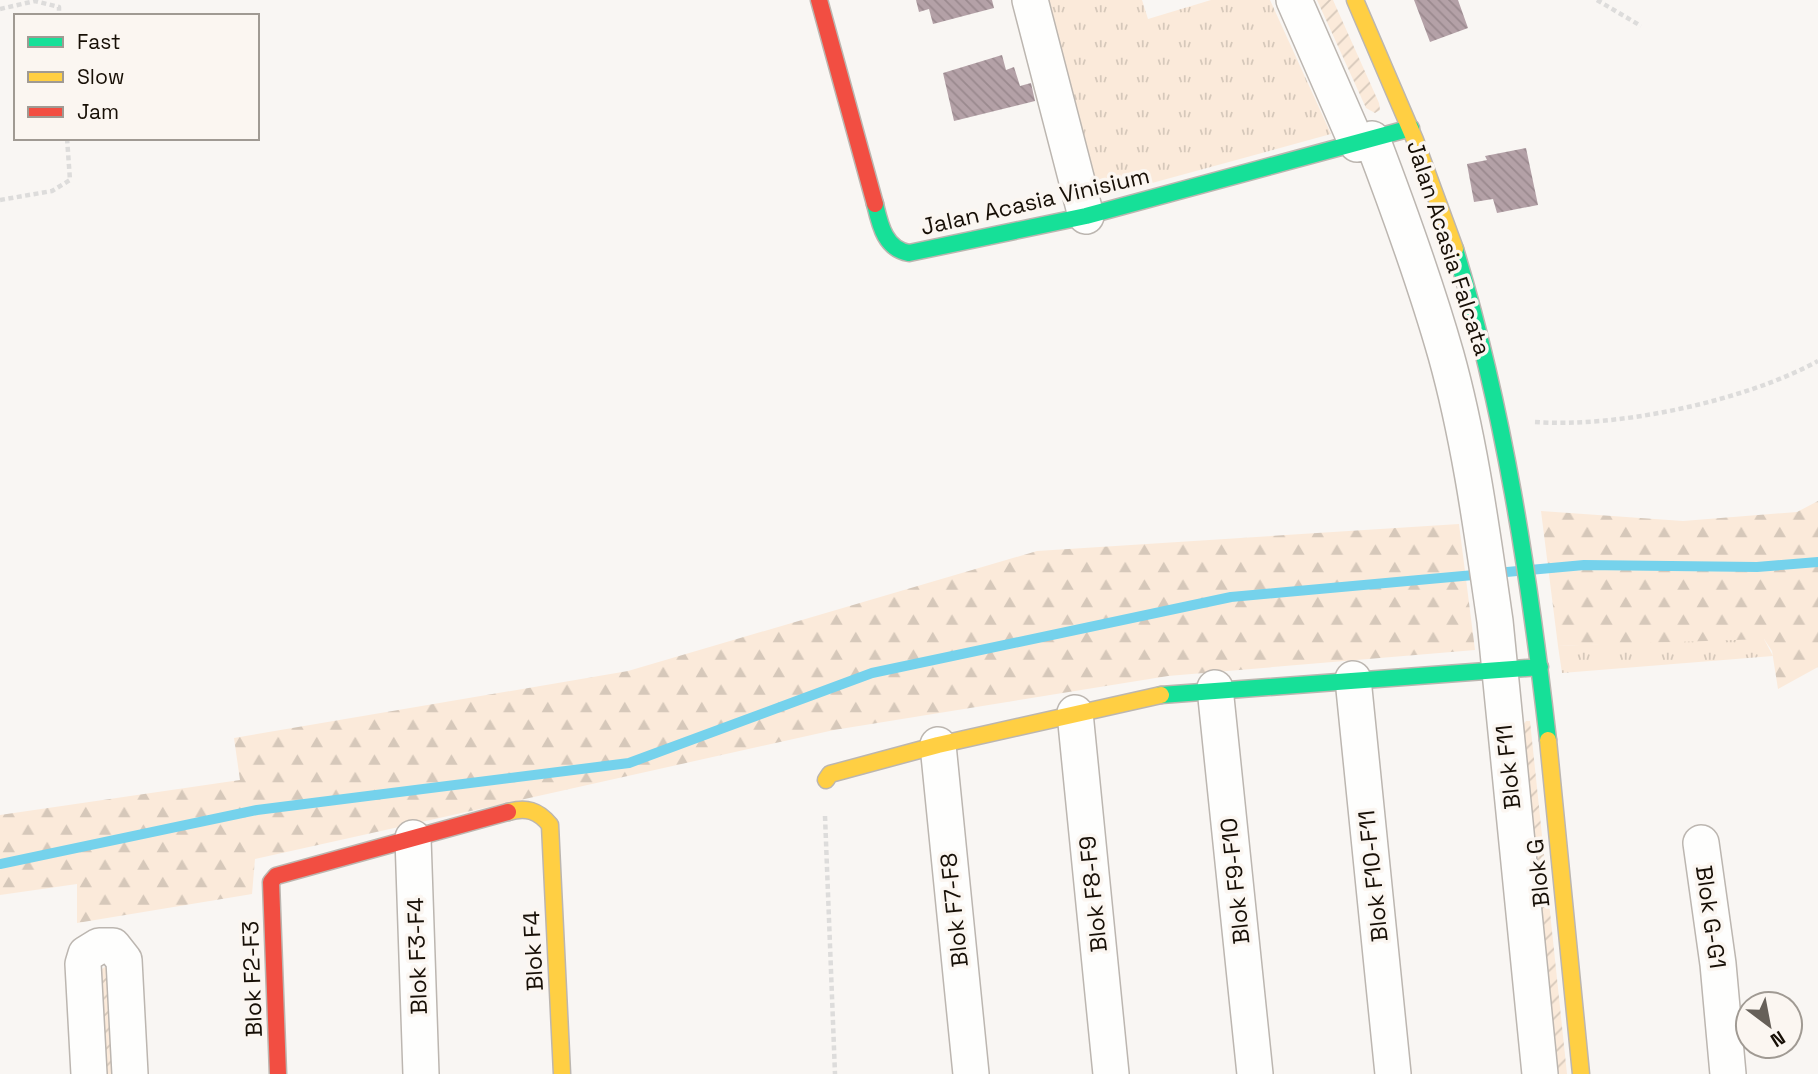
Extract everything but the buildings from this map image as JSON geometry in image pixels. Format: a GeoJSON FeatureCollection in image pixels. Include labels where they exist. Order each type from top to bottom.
{"type":"FeatureCollection","features":[{"type":"Feature","properties":{"kind":"street","name":"Jalan Acasia Vinisium"},"geometry":{"type":"LineString","coordinates":[[819,0],[882,232],[890,245],[898,251],[908,253],[1086,216],[1411,128]]}},
{"type":"Feature","properties":{"kind":"street"},"geometry":{"type":"LineString","coordinates":[[1030,0],[1086,216]]}},
{"type":"Feature","properties":{"kind":"street","name":"Jalan Acasia Falcata"},"geometry":{"type":"LineString","coordinates":[[1294,0],[1413,246],[1458,405],[1495,621]]}},
{"type":"Feature","properties":{"kind":"street","name":"Jalan Acasia Falcata"},"geometry":{"type":"LineString","coordinates":[[1355,0],[1411,128],[1465,282],[1500,420],[1535,616]]}},
{"type":"Feature","properties":{"kind":"street","name":"Blok G"},"geometry":{"type":"LineString","coordinates":[[1535,616],[1581,1074]]}},
{"type":"Feature","properties":{"kind":"street","name":"Blok F11"},"geometry":{"type":"LineString","coordinates":[[1495,621],[1540,1074]]}},
{"type":"Feature","properties":{"kind":"street"},"geometry":{"type":"LineString","coordinates":[[826,780],[830,774],[938,746],[1174,692],[1540,667]]}},
{"type":"Feature","properties":{"kind":"street","name":"Blok F10-F11"},"geometry":{"type":"LineString","coordinates":[[1353,679],[1393,1074]]}},
{"type":"Feature","properties":{"kind":"street","name":"Blok F9-F10"},"geometry":{"type":"LineString","coordinates":[[1215,688],[1255,1074]]}},
{"type":"Feature","properties":{"kind":"street","name":"Blok F8-F9"},"geometry":{"type":"LineString","coordinates":[[1075,713],[1111,1074]]}},
{"type":"Feature","properties":{"kind":"street","name":"Blok F7-F8"},"geometry":{"type":"LineString","coordinates":[[938,746],[971,1074]]}},
{"type":"Feature","properties":{"kind":"street","name":"Blok F4"},"geometry":{"type":"LineString","coordinates":[[413,838],[524,808],[542,815],[550,825],[562,1074]]}},
{"type":"Feature","properties":{"kind":"street","name":"Blok F2-F3"},"geometry":{"type":"LineString","coordinates":[[278,1074],[271,882],[276,876],[413,838]]}},
{"type":"Feature","properties":{"kind":"street","name":"Blok F3-F4"},"geometry":{"type":"LineString","coordinates":[[413,838],[421,1074]]}},
{"type":"Feature","properties":{"kind":"street","name":"Blok G-G1"},"geometry":{"type":"LineString","coordinates":[[1701,843],[1718,964],[1728,1074]]}},
{"type":"Feature","properties":{"kind":"street"},"geometry":{"type":"LineString","coordinates":[[89,1074],[83,964],[86,954],[99,946],[113,946],[124,960],[130,1074]]}},
{"type":"Feature","properties":{"kind":"path"},"geometry":{"type":"LineString","coordinates":[[1597,0],[1641,26]]}},
{"type":"Feature","properties":{"kind":"path"},"geometry":{"type":"LineString","coordinates":[[0,9],[35,1],[58,7],[59,14]]}},
{"type":"Feature","properties":{"kind":"path"},"geometry":{"type":"LineString","coordinates":[[0,201],[52,191],[70,180],[67,140]]}},
{"type":"Feature","properties":{"kind":"path"},"geometry":{"type":"LineString","coordinates":[[1500,420],[1550,424],[1614,420],[1726,397],[1789,377],[1818,361]]}},
{"type":"Feature","properties":{"kind":"path"},"geometry":{"type":"LineString","coordinates":[[826,780],[835,1074]]}},
{"type":"Feature","properties":{"kind":"green space"},"geometry":{"type":"Polygon","coordinates":[[[1044,0],[1142,0],[1148,19],[1211,0],[1270,0],[1331,134],[1119,192],[1103,191],[1091,183],[1044,0]]]}},
{"type":"Feature","properties":{"kind":"green space"},"geometry":{"type":"Polygon","coordinates":[[[1317,0],[1333,0],[1379,103],[1380,110],[1375,113],[1366,108],[1317,0]]]}},
{"type":"Feature","properties":{"kind":"green space"},"geometry":{"type":"Polygon","coordinates":[[[1818,501],[1818,667],[1778,689],[1772,651],[1764,639],[1558,646],[1541,511],[1683,521],[1797,512],[1818,501]]]}},
{"type":"Feature","properties":{"kind":"green space"},"geometry":{"type":"Polygon","coordinates":[[[1459,524],[1475,650],[1168,676],[834,730],[255,859],[252,894],[77,923],[77,884],[0,895],[0,815],[240,780],[234,738],[628,671],[1037,551],[1459,524]]]}},
{"type":"Feature","properties":{"kind":"green space"},"geometry":{"type":"Polygon","coordinates":[[[1749,637],[1764,639],[1773,656],[1562,673],[1558,646],[1749,637]]]}},
{"type":"Feature","properties":{"kind":"green space"},"geometry":{"type":"Polygon","coordinates":[[[1530,721],[1567,1074],[1555,1074],[1523,725],[1530,721]]]}},
{"type":"Feature","properties":{"kind":"green space"},"geometry":{"type":"Polygon","coordinates":[[[109,964],[115,1074],[106,1074],[102,969],[109,964]]]}},
{"type":"Feature","properties":{"kind":"waterway"},"geometry":{"type":"LineString","coordinates":[[0,864],[257,810],[629,763],[872,673],[1231,597],[1584,565],[1757,567],[1818,562]]}},
{"type":"Feature","properties":{"kind":"traffic: fast"},"geometry":{"type":"LineString","coordinates":[[875,204],[889,241],[894,247],[909,253],[1086,216],[1411,128]]}},
{"type":"Feature","properties":{"kind":"traffic: fast"},"geometry":{"type":"LineString","coordinates":[[1455,249],[1488,370],[1513,492],[1548,740]]}},
{"type":"Feature","properties":{"kind":"traffic: fast"},"geometry":{"type":"LineString","coordinates":[[1161,695],[1540,667]]}},
{"type":"Feature","properties":{"kind":"traffic: slow"},"geometry":{"type":"LineString","coordinates":[[1355,0],[1415,140],[1455,249]]}},
{"type":"Feature","properties":{"kind":"traffic: slow"},"geometry":{"type":"LineString","coordinates":[[826,780],[830,774],[938,745],[1161,695]]}},
{"type":"Feature","properties":{"kind":"traffic: slow"},"geometry":{"type":"LineString","coordinates":[[1548,740],[1581,1074]]}},
{"type":"Feature","properties":{"kind":"traffic: slow"},"geometry":{"type":"LineString","coordinates":[[508,812],[531,811],[550,825],[562,1074]]}},
{"type":"Feature","properties":{"kind":"traffic: jam"},"geometry":{"type":"LineString","coordinates":[[819,0],[875,204]]}},
{"type":"Feature","properties":{"kind":"traffic: jam"},"geometry":{"type":"LineString","coordinates":[[278,1074],[271,882],[276,876],[508,812]]}}]}
